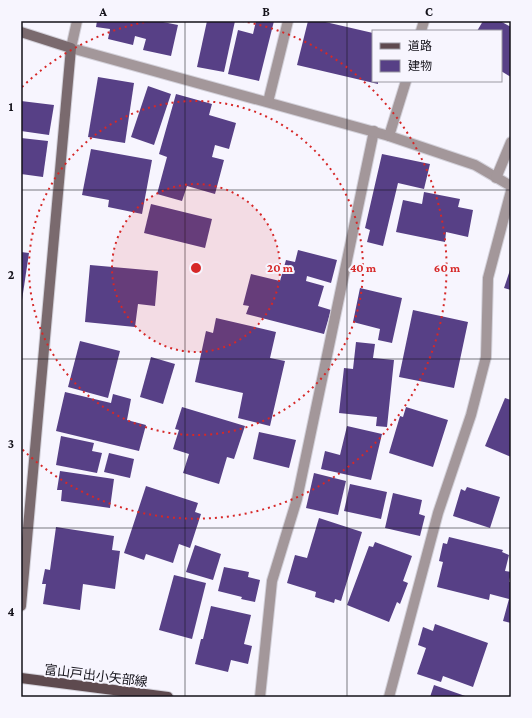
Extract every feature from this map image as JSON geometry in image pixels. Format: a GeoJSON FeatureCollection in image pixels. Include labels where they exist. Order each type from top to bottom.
{"type":"FeatureCollection","features":[{"type":"Feature","properties":{"kind":"main road","name":"富山戸出小矢部線"},"geometry":{"type":"LineString","coordinates":[[21,678],[168,697]]}},
{"type":"Feature","properties":{"kind":"street"},"geometry":{"type":"LineString","coordinates":[[21,606],[71,48],[77,21]]}},
{"type":"Feature","properties":{"kind":"street"},"geometry":{"type":"LineString","coordinates":[[268,102],[288,21]]}},
{"type":"Feature","properties":{"kind":"street"},"geometry":{"type":"LineString","coordinates":[[21,32],[71,48],[390,136],[475,166],[511,186]]}},
{"type":"Feature","properties":{"kind":"street"},"geometry":{"type":"LineString","coordinates":[[390,136],[406,82]]}},
{"type":"Feature","properties":{"kind":"street"},"geometry":{"type":"LineString","coordinates":[[260,697],[272,581],[297,499],[374,131]]}},
{"type":"Feature","properties":{"kind":"street"},"geometry":{"type":"LineString","coordinates":[[496,178],[511,142]]}},
{"type":"Feature","properties":{"kind":"street"},"geometry":{"type":"LineString","coordinates":[[389,697],[438,513],[471,415],[486,357],[488,278],[511,191]]}},
{"type":"Feature","properties":{"kind":"building"},"geometry":{"type":"Polygon","coordinates":[[[97,21],[158,21],[178,25],[171,56],[143,50],[146,39],[135,36],[133,45],[108,39],[110,29],[96,27],[97,21]]]}},
{"type":"Feature","properties":{"kind":"building"},"geometry":{"type":"Polygon","coordinates":[[[207,21],[235,21],[224,72],[197,67],[207,21]]]}},
{"type":"Feature","properties":{"kind":"building"},"geometry":{"type":"Polygon","coordinates":[[[256,21],[274,21],[259,81],[228,74],[238,30],[253,34],[256,21]]]}},
{"type":"Feature","properties":{"kind":"building"},"geometry":{"type":"Polygon","coordinates":[[[308,21],[321,21],[372,33],[372,82],[378,82],[378,84],[297,65],[308,21]]]}},
{"type":"Feature","properties":{"kind":"building"},"geometry":{"type":"Polygon","coordinates":[[[483,21],[500,21],[511,27],[511,77],[502,72],[502,30],[478,30],[483,21]]]}},
{"type":"Feature","properties":{"kind":"building"},"geometry":{"type":"Polygon","coordinates":[[[98,77],[134,83],[125,143],[88,137],[98,77]]]}},
{"type":"Feature","properties":{"kind":"building"},"geometry":{"type":"Polygon","coordinates":[[[148,86],[171,94],[154,145],[131,137],[148,86]]]}},
{"type":"Feature","properties":{"kind":"building"},"geometry":{"type":"Polygon","coordinates":[[[176,94],[212,104],[209,115],[236,123],[229,149],[215,145],[212,157],[224,160],[215,194],[187,186],[182,201],[157,194],[167,157],[159,154],[176,94]]]}},
{"type":"Feature","properties":{"kind":"building"},"geometry":{"type":"Polygon","coordinates":[[[21,101],[54,105],[49,135],[21,131],[21,101]]]}},
{"type":"Feature","properties":{"kind":"building"},"geometry":{"type":"Polygon","coordinates":[[[21,138],[48,141],[43,177],[21,174],[21,138]]]}},
{"type":"Feature","properties":{"kind":"building"},"geometry":{"type":"Polygon","coordinates":[[[91,149],[152,160],[142,214],[108,207],[109,200],[82,195],[91,149]]]}},
{"type":"Feature","properties":{"kind":"building"},"geometry":{"type":"Polygon","coordinates":[[[382,154],[430,164],[424,189],[398,183],[383,246],[367,242],[370,230],[365,228],[382,154]]]}},
{"type":"Feature","properties":{"kind":"building"},"geometry":{"type":"Polygon","coordinates":[[[424,192],[460,199],[458,207],[473,210],[468,237],[446,232],[445,242],[396,232],[403,200],[422,204],[424,192]]]}},
{"type":"Feature","properties":{"kind":"building"},"geometry":{"type":"Polygon","coordinates":[[[151,204],[212,219],[205,248],[144,233],[151,204]]]}},
{"type":"Feature","properties":{"kind":"building"},"geometry":{"type":"Polygon","coordinates":[[[298,250],[337,260],[331,283],[307,276],[306,281],[324,286],[318,306],[331,310],[324,334],[246,314],[249,306],[243,305],[251,274],[280,281],[286,260],[295,262],[298,250]]]}},
{"type":"Feature","properties":{"kind":"building"},"geometry":{"type":"Polygon","coordinates":[[[21,252],[29,253],[22,300],[21,300],[21,252]]]}},
{"type":"Feature","properties":{"kind":"building"},"geometry":{"type":"Polygon","coordinates":[[[90,265],[158,271],[155,306],[138,304],[135,327],[85,322],[90,265]]]}},
{"type":"Feature","properties":{"kind":"building"},"geometry":{"type":"Polygon","coordinates":[[[511,267],[511,290],[504,288],[511,267]]]}},
{"type":"Feature","properties":{"kind":"building"},"geometry":{"type":"Polygon","coordinates":[[[360,288],[402,298],[392,343],[378,340],[380,329],[353,322],[360,288]]]}},
{"type":"Feature","properties":{"kind":"building"},"geometry":{"type":"Polygon","coordinates":[[[413,310],[468,322],[454,388],[399,377],[413,310]]]}},
{"type":"Feature","properties":{"kind":"building"},"geometry":{"type":"Polygon","coordinates":[[[216,318],[276,332],[270,358],[285,361],[270,426],[238,418],[243,393],[195,382],[206,331],[213,333],[216,318]]]}},
{"type":"Feature","properties":{"kind":"building"},"geometry":{"type":"Polygon","coordinates":[[[80,341],[120,351],[108,398],[68,387],[80,341]]]}},
{"type":"Feature","properties":{"kind":"building"},"geometry":{"type":"Polygon","coordinates":[[[356,342],[375,344],[373,358],[394,360],[387,427],[376,426],[377,417],[339,413],[344,368],[353,369],[356,342]]]}},
{"type":"Feature","properties":{"kind":"building"},"geometry":{"type":"Polygon","coordinates":[[[151,357],[175,364],[163,404],[140,397],[151,357]]]}},
{"type":"Feature","properties":{"kind":"building"},"geometry":{"type":"Polygon","coordinates":[[[65,392],[111,403],[113,394],[131,399],[127,420],[146,425],[139,451],[56,431],[65,392]]]}},
{"type":"Feature","properties":{"kind":"building"},"geometry":{"type":"Polygon","coordinates":[[[505,398],[511,400],[511,457],[485,446],[505,398]]]}},
{"type":"Feature","properties":{"kind":"building"},"geometry":{"type":"Polygon","coordinates":[[[182,407],[245,426],[234,459],[227,457],[219,484],[183,473],[189,454],[173,449],[179,430],[175,429],[182,407]]]}},
{"type":"Feature","properties":{"kind":"building"},"geometry":{"type":"Polygon","coordinates":[[[406,407],[448,420],[433,467],[389,453],[400,416],[403,417],[406,407]]]}},
{"type":"Feature","properties":{"kind":"building"},"geometry":{"type":"Polygon","coordinates":[[[347,426],[382,434],[371,480],[321,469],[325,451],[340,455],[347,426]]]}},
{"type":"Feature","properties":{"kind":"building"},"geometry":{"type":"Polygon","coordinates":[[[259,432],[296,440],[289,468],[253,459],[259,432]]]}},
{"type":"Feature","properties":{"kind":"building"},"geometry":{"type":"Polygon","coordinates":[[[61,436],[94,443],[92,451],[102,453],[97,473],[56,465],[61,436]]]}},
{"type":"Feature","properties":{"kind":"building"},"geometry":{"type":"Polygon","coordinates":[[[109,453],[134,459],[130,478],[104,472],[109,453]]]}},
{"type":"Feature","properties":{"kind":"building"},"geometry":{"type":"Polygon","coordinates":[[[60,471],[114,479],[110,508],[61,501],[62,490],[57,490],[60,471]]]}},
{"type":"Feature","properties":{"kind":"building"},"geometry":{"type":"Polygon","coordinates":[[[314,473],[346,481],[338,515],[306,508],[314,473]]]}},
{"type":"Feature","properties":{"kind":"building"},"geometry":{"type":"Polygon","coordinates":[[[350,484],[387,492],[381,519],[344,511],[350,484]]]}},
{"type":"Feature","properties":{"kind":"building"},"geometry":{"type":"Polygon","coordinates":[[[146,486],[198,503],[195,512],[201,514],[190,548],[179,544],[173,563],[146,554],[144,560],[124,553],[146,486]]]}},
{"type":"Feature","properties":{"kind":"building"},"geometry":{"type":"Polygon","coordinates":[[[467,487],[500,497],[490,528],[453,516],[461,489],[465,491],[467,487]]]}},
{"type":"Feature","properties":{"kind":"building"},"geometry":{"type":"Polygon","coordinates":[[[393,493],[422,500],[419,514],[425,516],[420,536],[385,528],[393,493]]]}},
{"type":"Feature","properties":{"kind":"building"},"geometry":{"type":"Polygon","coordinates":[[[319,518],[362,532],[341,601],[335,599],[334,603],[315,597],[316,592],[287,583],[295,555],[307,558],[319,518]]]}},
{"type":"Feature","properties":{"kind":"building"},"geometry":{"type":"Polygon","coordinates":[[[56,527],[114,536],[112,550],[120,551],[115,589],[83,584],[80,610],[43,604],[46,584],[42,584],[45,569],[50,570],[56,527]]]}},
{"type":"Feature","properties":{"kind":"building"},"geometry":{"type":"Polygon","coordinates":[[[449,537],[503,550],[502,552],[509,555],[505,571],[511,572],[509,582],[511,582],[511,623],[503,621],[509,599],[490,594],[489,600],[437,587],[443,562],[439,561],[443,543],[447,544],[449,537]]]}},
{"type":"Feature","properties":{"kind":"building"},"geometry":{"type":"Polygon","coordinates":[[[375,542],[412,556],[403,581],[408,583],[400,604],[397,602],[389,622],[347,605],[369,546],[373,547],[375,542]]]}},
{"type":"Feature","properties":{"kind":"building"},"geometry":{"type":"Polygon","coordinates":[[[195,545],[221,554],[213,580],[186,572],[195,545]]]}},
{"type":"Feature","properties":{"kind":"building"},"geometry":{"type":"Polygon","coordinates":[[[224,567],[249,572],[248,577],[260,580],[255,602],[218,591],[224,567]]]}},
{"type":"Feature","properties":{"kind":"building"},"geometry":{"type":"Polygon","coordinates":[[[174,575],[206,583],[192,639],[159,630],[174,575]]]}},
{"type":"Feature","properties":{"kind":"building"},"geometry":{"type":"Polygon","coordinates":[[[211,606],[251,615],[244,644],[252,646],[248,664],[231,660],[228,672],[195,664],[211,606]]]}},
{"type":"Feature","properties":{"kind":"building"},"geometry":{"type":"Polygon","coordinates":[[[435,624],[488,643],[473,687],[443,676],[441,682],[417,674],[426,648],[418,645],[423,627],[433,631],[435,624]]]}},
{"type":"Feature","properties":{"kind":"building"},"geometry":{"type":"Polygon","coordinates":[[[434,685],[468,697],[430,697],[434,685]]]}}]}
